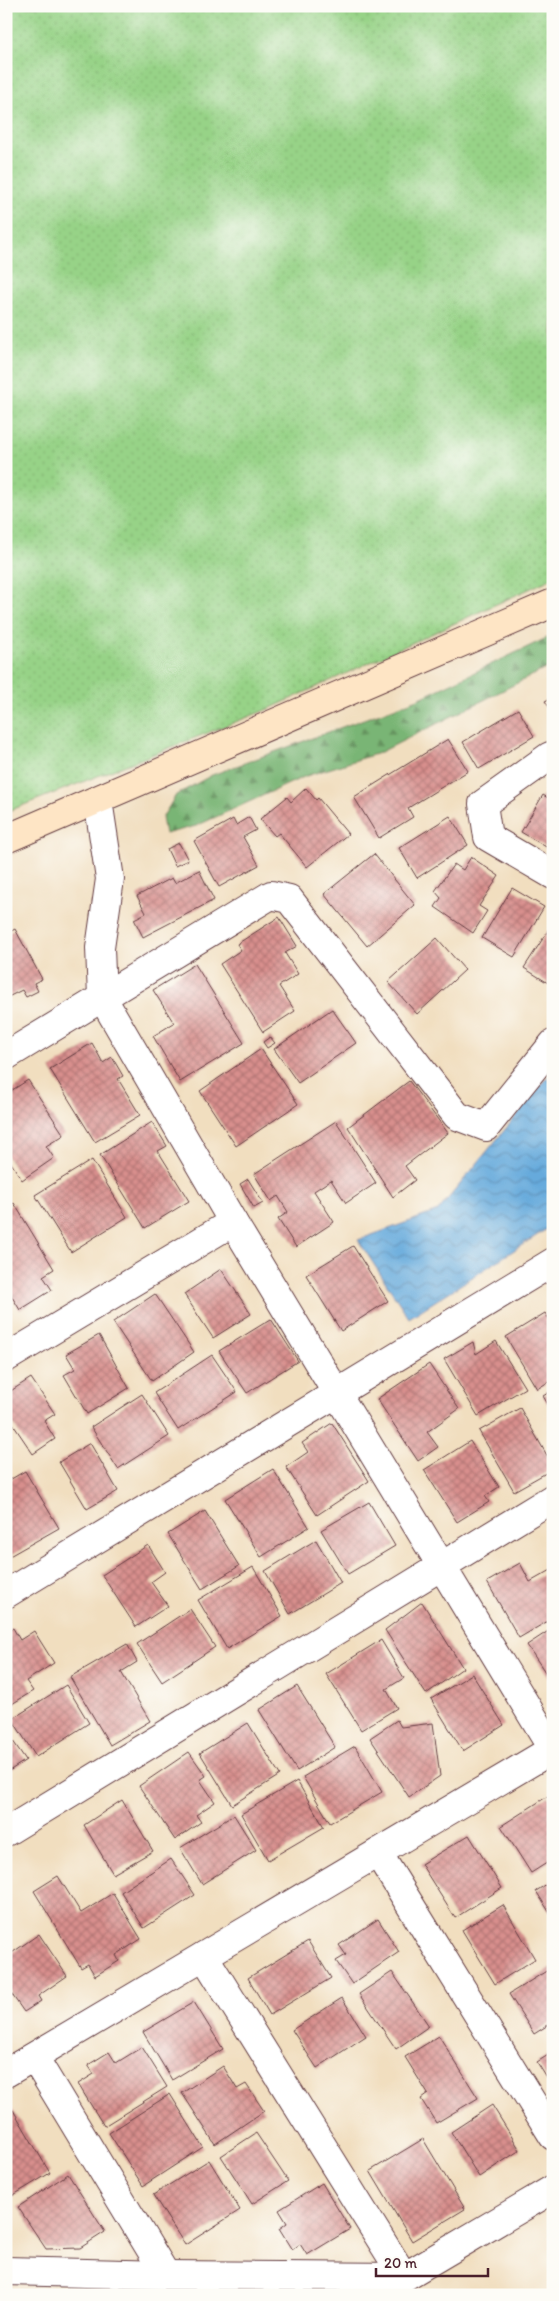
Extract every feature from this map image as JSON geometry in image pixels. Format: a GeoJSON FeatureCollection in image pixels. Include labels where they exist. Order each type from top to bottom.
{"type":"FeatureCollection","features":[{"type":"Feature","properties":{"kind":"street"},"geometry":{"type":"LineString","coordinates":[[6,840],[553,603]]}},
{"type":"Feature","properties":{"kind":"street"},"geometry":{"type":"LineString","coordinates":[[553,758],[550,756],[483,804],[488,837],[553,875]]}},
{"type":"Feature","properties":{"kind":"street"},"geometry":{"type":"LineString","coordinates":[[6,2073],[553,1749],[232,1222],[102,997],[100,948],[110,879],[98,800]]}},
{"type":"Feature","properties":{"kind":"street"},"geometry":{"type":"LineString","coordinates":[[6,1056],[271,895],[289,899],[457,1116],[486,1127],[553,1044]]}},
{"type":"Feature","properties":{"kind":"street"},"geometry":{"type":"LineString","coordinates":[[6,1358],[232,1222]]}},
{"type":"Feature","properties":{"kind":"street"},"geometry":{"type":"LineString","coordinates":[[6,1594],[553,1262]]}},
{"type":"Feature","properties":{"kind":"street"},"geometry":{"type":"LineString","coordinates":[[6,1832],[553,1498]]}},
{"type":"Feature","properties":{"kind":"street"},"geometry":{"type":"LineString","coordinates":[[378,1853],[553,2136]]}},
{"type":"Feature","properties":{"kind":"street"},"geometry":{"type":"LineString","coordinates":[[204,1956],[404,2277]]}},
{"type":"Feature","properties":{"kind":"street"},"geometry":{"type":"LineString","coordinates":[[34,2057],[166,2275]]}},
{"type":"Feature","properties":{"kind":"street"},"geometry":{"type":"LineString","coordinates":[[6,2270],[166,2275],[404,2277],[553,2189]]}},
{"type":"Feature","properties":{"kind":"green space"},"geometry":{"type":"Polygon","coordinates":[[[6,6],[553,6],[553,578],[271,708],[6,812],[6,6]]]}},
{"type":"Feature","properties":{"kind":"green space"},"geometry":{"type":"Polygon","coordinates":[[[553,635],[553,665],[379,753],[306,776],[196,826],[165,834],[162,818],[176,795],[212,775],[418,699],[553,635]]]}},
{"type":"Feature","properties":{"kind":"water"},"geometry":{"type":"Polygon","coordinates":[[[553,1071],[553,1225],[409,1318],[358,1240],[438,1211],[553,1071]]]}},
{"type":"Feature","properties":{"kind":"building"},"geometry":{"type":"Polygon","coordinates":[[[553,697],[553,713],[545,701],[553,697]]]}},
{"type":"Feature","properties":{"kind":"building"},"geometry":{"type":"Polygon","coordinates":[[[518,709],[534,736],[479,769],[463,742],[518,709]]]}},
{"type":"Feature","properties":{"kind":"building"},"geometry":{"type":"Polygon","coordinates":[[[448,739],[468,771],[408,808],[413,817],[379,838],[354,797],[448,739]]]}},
{"type":"Feature","properties":{"kind":"building"},"geometry":{"type":"Polygon","coordinates":[[[306,788],[316,800],[318,798],[348,834],[307,867],[279,833],[275,836],[260,819],[287,797],[291,802],[306,788]]]}},
{"type":"Feature","properties":{"kind":"building"},"geometry":{"type":"Polygon","coordinates":[[[543,795],[553,801],[553,851],[521,832],[543,795]]]}},
{"type":"Feature","properties":{"kind":"building"},"geometry":{"type":"Polygon","coordinates":[[[450,816],[468,845],[417,878],[399,848],[450,816]]]}},
{"type":"Feature","properties":{"kind":"building"},"geometry":{"type":"Polygon","coordinates":[[[249,817],[256,830],[243,837],[259,865],[219,887],[194,841],[233,819],[236,825],[249,817]]]}},
{"type":"Feature","properties":{"kind":"building"},"geometry":{"type":"Polygon","coordinates":[[[179,843],[188,860],[175,866],[167,849],[179,843]]]}},
{"type":"Feature","properties":{"kind":"building"},"geometry":{"type":"Polygon","coordinates":[[[374,854],[415,905],[367,946],[324,894],[374,854]]]}},
{"type":"Feature","properties":{"kind":"building"},"geometry":{"type":"Polygon","coordinates":[[[471,857],[499,876],[479,906],[487,911],[473,933],[435,907],[441,898],[435,891],[454,864],[463,870],[471,857]]]}},
{"type":"Feature","properties":{"kind":"building"},"geometry":{"type":"Polygon","coordinates":[[[199,870],[214,900],[143,937],[134,919],[146,913],[137,896],[172,878],[175,883],[199,870]]]}},
{"type":"Feature","properties":{"kind":"building"},"geometry":{"type":"Polygon","coordinates":[[[512,888],[544,907],[514,957],[482,938],[512,888]]]}},
{"type":"Feature","properties":{"kind":"building"},"geometry":{"type":"Polygon","coordinates":[[[279,917],[297,946],[285,953],[298,974],[279,986],[295,1011],[263,1032],[220,964],[241,950],[237,944],[279,917]]]}},
{"type":"Feature","properties":{"kind":"building"},"geometry":{"type":"Polygon","coordinates":[[[553,923],[553,986],[524,968],[553,923]]]}},
{"type":"Feature","properties":{"kind":"building"},"geometry":{"type":"Polygon","coordinates":[[[15,929],[42,979],[34,983],[38,991],[26,997],[22,990],[6,998],[6,934],[15,929]]]}},
{"type":"Feature","properties":{"kind":"building"},"geometry":{"type":"Polygon","coordinates":[[[437,938],[465,970],[417,1014],[388,982],[437,938]]]}},
{"type":"Feature","properties":{"kind":"building"},"geometry":{"type":"Polygon","coordinates":[[[195,964],[244,1043],[180,1082],[153,1036],[174,1023],[153,990],[195,964]]]}},
{"type":"Feature","properties":{"kind":"building"},"geometry":{"type":"Polygon","coordinates":[[[332,1009],[356,1043],[298,1083],[274,1049],[332,1009]]]}},
{"type":"Feature","properties":{"kind":"building"},"geometry":{"type":"Polygon","coordinates":[[[270,1037],[275,1043],[267,1048],[263,1042],[270,1037]]]}},
{"type":"Feature","properties":{"kind":"building"},"geometry":{"type":"Polygon","coordinates":[[[92,1043],[103,1063],[112,1057],[123,1076],[118,1079],[140,1115],[95,1142],[50,1069],[92,1043]]]}},
{"type":"Feature","properties":{"kind":"building"},"geometry":{"type":"Polygon","coordinates":[[[261,1049],[298,1104],[236,1146],[200,1091],[261,1049]]]}},
{"type":"Feature","properties":{"kind":"building"},"geometry":{"type":"Polygon","coordinates":[[[28,1080],[64,1135],[46,1146],[54,1158],[22,1180],[6,1155],[6,1094],[28,1080]]]}},
{"type":"Feature","properties":{"kind":"building"},"geometry":{"type":"Polygon","coordinates":[[[409,1081],[448,1133],[405,1166],[415,1180],[393,1197],[348,1127],[409,1081]]]}},
{"type":"Feature","properties":{"kind":"building"},"geometry":{"type":"Polygon","coordinates":[[[336,1121],[376,1183],[346,1203],[331,1180],[314,1191],[334,1222],[296,1247],[278,1219],[288,1212],[278,1196],[271,1201],[254,1174],[336,1121]]]}},
{"type":"Feature","properties":{"kind":"building"},"geometry":{"type":"Polygon","coordinates":[[[152,1122],[167,1146],[158,1151],[189,1201],[145,1228],[100,1155],[152,1122]]]}},
{"type":"Feature","properties":{"kind":"building"},"geometry":{"type":"Polygon","coordinates":[[[92,1160],[127,1217],[71,1252],[35,1195],[92,1160]]]}},
{"type":"Feature","properties":{"kind":"building"},"geometry":{"type":"Polygon","coordinates":[[[248,1179],[263,1203],[254,1208],[240,1184],[248,1179]]]}},
{"type":"Feature","properties":{"kind":"building"},"geometry":{"type":"Polygon","coordinates":[[[14,1203],[54,1269],[43,1276],[52,1290],[20,1310],[6,1287],[6,1208],[14,1203]]]}},
{"type":"Feature","properties":{"kind":"building"},"geometry":{"type":"Polygon","coordinates":[[[353,1246],[388,1301],[341,1331],[306,1275],[353,1246]]]}},
{"type":"Feature","properties":{"kind":"building"},"geometry":{"type":"Polygon","coordinates":[[[221,1269],[251,1314],[213,1338],[184,1294],[221,1269]]]}},
{"type":"Feature","properties":{"kind":"building"},"geometry":{"type":"Polygon","coordinates":[[[155,1294],[194,1352],[152,1381],[113,1322],[155,1294]]]}},
{"type":"Feature","properties":{"kind":"building"},"geometry":{"type":"Polygon","coordinates":[[[545,1313],[553,1325],[553,1379],[537,1389],[506,1337],[545,1313]]]}},
{"type":"Feature","properties":{"kind":"building"},"geometry":{"type":"Polygon","coordinates":[[[271,1319],[298,1361],[247,1393],[219,1351],[271,1319]]]}},
{"type":"Feature","properties":{"kind":"building"},"geometry":{"type":"Polygon","coordinates":[[[99,1335],[129,1388],[87,1414],[64,1375],[75,1369],[66,1354],[99,1335]]]}},
{"type":"Feature","properties":{"kind":"building"},"geometry":{"type":"Polygon","coordinates":[[[496,1341],[525,1388],[478,1416],[444,1359],[473,1342],[476,1354],[496,1341]]]}},
{"type":"Feature","properties":{"kind":"building"},"geometry":{"type":"Polygon","coordinates":[[[212,1355],[237,1392],[178,1430],[154,1393],[212,1355]]]}},
{"type":"Feature","properties":{"kind":"building"},"geometry":{"type":"Polygon","coordinates":[[[429,1364],[459,1409],[427,1432],[438,1447],[418,1461],[377,1399],[429,1364]]]}},
{"type":"Feature","properties":{"kind":"building"},"geometry":{"type":"Polygon","coordinates":[[[31,1378],[55,1414],[44,1421],[55,1439],[33,1454],[6,1414],[6,1394],[31,1378]]]}},
{"type":"Feature","properties":{"kind":"building"},"geometry":{"type":"Polygon","coordinates":[[[553,1390],[553,1413],[543,1396],[553,1390]]]}},
{"type":"Feature","properties":{"kind":"building"},"geometry":{"type":"Polygon","coordinates":[[[142,1394],[169,1436],[118,1469],[91,1427],[142,1394]]]}},
{"type":"Feature","properties":{"kind":"building"},"geometry":{"type":"Polygon","coordinates":[[[520,1408],[553,1469],[514,1491],[479,1431],[520,1408]]]}},
{"type":"Feature","properties":{"kind":"building"},"geometry":{"type":"Polygon","coordinates":[[[332,1423],[369,1481],[317,1515],[286,1467],[308,1452],[302,1443],[332,1423]]]}},
{"type":"Feature","properties":{"kind":"building"},"geometry":{"type":"Polygon","coordinates":[[[470,1441],[499,1487],[485,1496],[489,1502],[457,1522],[424,1470],[470,1441]]]}},
{"type":"Feature","properties":{"kind":"building"},"geometry":{"type":"Polygon","coordinates":[[[90,1443],[118,1491],[87,1509],[59,1462],[90,1443]]]}},
{"type":"Feature","properties":{"kind":"building"},"geometry":{"type":"Polygon","coordinates":[[[273,1469],[309,1527],[261,1557],[225,1499],[273,1469]]]}},
{"type":"Feature","properties":{"kind":"building"},"geometry":{"type":"Polygon","coordinates":[[[25,1471],[59,1528],[6,1558],[6,1482],[25,1471]]]}},
{"type":"Feature","properties":{"kind":"building"},"geometry":{"type":"Polygon","coordinates":[[[369,1502],[395,1546],[348,1574],[321,1530],[369,1502]]]}},
{"type":"Feature","properties":{"kind":"building"},"geometry":{"type":"Polygon","coordinates":[[[205,1511],[239,1566],[202,1589],[168,1534],[205,1511]]]}},
{"type":"Feature","properties":{"kind":"building"},"geometry":{"type":"Polygon","coordinates":[[[316,1540],[341,1583],[290,1614],[265,1571],[316,1540]]]}},
{"type":"Feature","properties":{"kind":"building"},"geometry":{"type":"Polygon","coordinates":[[[148,1545],[165,1572],[151,1582],[168,1606],[136,1627],[102,1575],[148,1545]]]}},
{"type":"Feature","properties":{"kind":"building"},"geometry":{"type":"Polygon","coordinates":[[[520,1563],[530,1582],[553,1569],[553,1618],[519,1638],[487,1582],[520,1563]]]}},
{"type":"Feature","properties":{"kind":"building"},"geometry":{"type":"Polygon","coordinates":[[[253,1567],[282,1616],[227,1649],[198,1600],[253,1567]]]}},
{"type":"Feature","properties":{"kind":"building"},"geometry":{"type":"Polygon","coordinates":[[[422,1602],[463,1668],[426,1694],[385,1630],[422,1602]]]}},
{"type":"Feature","properties":{"kind":"building"},"geometry":{"type":"Polygon","coordinates":[[[190,1609],[215,1647],[162,1682],[137,1644],[190,1609]]]}},
{"type":"Feature","properties":{"kind":"building"},"geometry":{"type":"Polygon","coordinates":[[[13,1628],[20,1640],[34,1631],[54,1663],[26,1681],[33,1691],[7,1707],[6,1632],[13,1628]]]}},
{"type":"Feature","properties":{"kind":"building"},"geometry":{"type":"Polygon","coordinates":[[[553,1628],[553,1684],[527,1645],[553,1628]]]}},
{"type":"Feature","properties":{"kind":"building"},"geometry":{"type":"Polygon","coordinates":[[[381,1640],[404,1678],[386,1689],[397,1708],[361,1730],[326,1674],[381,1640]]]}},
{"type":"Feature","properties":{"kind":"building"},"geometry":{"type":"Polygon","coordinates":[[[127,1644],[137,1662],[121,1672],[150,1721],[110,1745],[70,1677],[127,1644]]]}},
{"type":"Feature","properties":{"kind":"building"},"geometry":{"type":"Polygon","coordinates":[[[472,1674],[504,1725],[463,1751],[431,1699],[472,1674]]]}},
{"type":"Feature","properties":{"kind":"building"},"geometry":{"type":"Polygon","coordinates":[[[66,1685],[89,1723],[36,1757],[12,1719],[66,1685]]]}},
{"type":"Feature","properties":{"kind":"building"},"geometry":{"type":"Polygon","coordinates":[[[297,1686],[335,1747],[297,1771],[259,1710],[297,1686]]]}},
{"type":"Feature","properties":{"kind":"building"},"geometry":{"type":"Polygon","coordinates":[[[397,1720],[401,1727],[433,1723],[440,1776],[409,1797],[370,1738],[397,1720]]]}},
{"type":"Feature","properties":{"kind":"building"},"geometry":{"type":"Polygon","coordinates":[[[248,1723],[280,1775],[232,1805],[200,1753],[248,1723]]]}},
{"type":"Feature","properties":{"kind":"building"},"geometry":{"type":"Polygon","coordinates":[[[6,1731],[26,1760],[6,1773],[6,1731]]]}},
{"type":"Feature","properties":{"kind":"building"},"geometry":{"type":"Polygon","coordinates":[[[355,1746],[382,1792],[330,1823],[303,1777],[355,1746]]]}},
{"type":"Feature","properties":{"kind":"building"},"geometry":{"type":"Polygon","coordinates":[[[189,1752],[206,1776],[200,1780],[215,1802],[196,1815],[201,1822],[175,1840],[139,1786],[189,1752]]]}},
{"type":"Feature","properties":{"kind":"building"},"geometry":{"type":"Polygon","coordinates":[[[297,1781],[324,1827],[268,1860],[241,1814],[297,1781]]]}},
{"type":"Feature","properties":{"kind":"building"},"geometry":{"type":"Polygon","coordinates":[[[548,1796],[553,1803],[553,1859],[531,1873],[501,1826],[548,1796]]]}},
{"type":"Feature","properties":{"kind":"building"},"geometry":{"type":"Polygon","coordinates":[[[122,1800],[153,1851],[113,1874],[84,1825],[122,1800]]]}},
{"type":"Feature","properties":{"kind":"building"},"geometry":{"type":"Polygon","coordinates":[[[234,1815],[256,1850],[202,1884],[180,1848],[234,1815]]]}},
{"type":"Feature","properties":{"kind":"building"},"geometry":{"type":"Polygon","coordinates":[[[469,1835],[502,1888],[455,1918],[421,1864],[469,1835]]]}},
{"type":"Feature","properties":{"kind":"building"},"geometry":{"type":"Polygon","coordinates":[[[171,1859],[195,1895],[144,1928],[121,1892],[171,1859]]]}},
{"type":"Feature","properties":{"kind":"building"},"geometry":{"type":"Polygon","coordinates":[[[58,1876],[81,1913],[113,1893],[141,1939],[116,1955],[119,1961],[95,1976],[88,1964],[81,1968],[34,1891],[58,1876]]]}},
{"type":"Feature","properties":{"kind":"building"},"geometry":{"type":"Polygon","coordinates":[[[553,1880],[553,1918],[536,1891],[553,1880]]]}},
{"type":"Feature","properties":{"kind":"building"},"geometry":{"type":"Polygon","coordinates":[[[503,1905],[535,1959],[495,1984],[462,1930],[503,1905]]]}},
{"type":"Feature","properties":{"kind":"building"},"geometry":{"type":"Polygon","coordinates":[[[378,1919],[399,1952],[352,1984],[336,1961],[346,1955],[339,1945],[378,1919]]]}},
{"type":"Feature","properties":{"kind":"building"},"geometry":{"type":"Polygon","coordinates":[[[39,1934],[67,1976],[38,1996],[41,2001],[24,2012],[6,1986],[6,1957],[39,1934]]]}},
{"type":"Feature","properties":{"kind":"building"},"geometry":{"type":"Polygon","coordinates":[[[308,1941],[331,1978],[270,2015],[248,1978],[308,1941]]]}},
{"type":"Feature","properties":{"kind":"building"},"geometry":{"type":"Polygon","coordinates":[[[553,1967],[553,2022],[534,2034],[509,1994],[553,1967]]]}},
{"type":"Feature","properties":{"kind":"building"},"geometry":{"type":"Polygon","coordinates":[[[392,1972],[429,2026],[396,2049],[359,1994],[392,1972]]]}},
{"type":"Feature","properties":{"kind":"building"},"geometry":{"type":"Polygon","coordinates":[[[342,1998],[366,2036],[317,2068],[292,2030],[342,1998]]]}},
{"type":"Feature","properties":{"kind":"building"},"geometry":{"type":"Polygon","coordinates":[[[194,2002],[223,2049],[172,2080],[143,2032],[194,2002]]]}},
{"type":"Feature","properties":{"kind":"building"},"geometry":{"type":"Polygon","coordinates":[[[439,2036],[478,2098],[436,2123],[421,2099],[428,2094],[405,2057],[439,2036]]]}},
{"type":"Feature","properties":{"kind":"building"},"geometry":{"type":"Polygon","coordinates":[[[142,2047],[167,2087],[104,2126],[78,2084],[94,2074],[88,2065],[109,2052],[116,2063],[142,2047]]]}},
{"type":"Feature","properties":{"kind":"building"},"geometry":{"type":"Polygon","coordinates":[[[553,2052],[553,2088],[537,2062],[553,2052]]]}},
{"type":"Feature","properties":{"kind":"building"},"geometry":{"type":"Polygon","coordinates":[[[223,2066],[237,2089],[246,2084],[264,2111],[215,2144],[182,2093],[223,2066]]]}},
{"type":"Feature","properties":{"kind":"building"},"geometry":{"type":"Polygon","coordinates":[[[170,2094],[203,2147],[143,2186],[109,2133],[170,2094]]]}},
{"type":"Feature","properties":{"kind":"building"},"geometry":{"type":"Polygon","coordinates":[[[492,2105],[520,2150],[479,2177],[451,2132],[492,2105]]]}},
{"type":"Feature","properties":{"kind":"building"},"geometry":{"type":"Polygon","coordinates":[[[13,2110],[50,2173],[7,2199],[6,2113],[13,2110]]]}},
{"type":"Feature","properties":{"kind":"building"},"geometry":{"type":"Polygon","coordinates":[[[256,2133],[288,2181],[252,2204],[221,2156],[256,2133]]]}},
{"type":"Feature","properties":{"kind":"building"},"geometry":{"type":"Polygon","coordinates":[[[423,2139],[465,2209],[412,2241],[370,2171],[423,2139]]]}},
{"type":"Feature","properties":{"kind":"building"},"geometry":{"type":"Polygon","coordinates":[[[209,2160],[240,2210],[185,2245],[153,2195],[209,2160]]]}},
{"type":"Feature","properties":{"kind":"building"},"geometry":{"type":"Polygon","coordinates":[[[68,2174],[105,2232],[80,2248],[46,2249],[18,2207],[68,2174]]]}},
{"type":"Feature","properties":{"kind":"building"},"geometry":{"type":"Polygon","coordinates":[[[322,2183],[350,2229],[307,2255],[300,2244],[292,2250],[279,2229],[287,2223],[279,2210],[322,2183]]]}},
{"type":"Feature","properties":{"kind":"building"},"geometry":{"type":"Polygon","coordinates":[[[141,2291],[141,2295],[105,2295],[105,2292],[141,2291]]]}},
{"type":"Feature","properties":{"kind":"building"},"geometry":{"type":"Polygon","coordinates":[[[28,2292],[85,2292],[85,2295],[28,2295],[28,2292]]]}}]}
